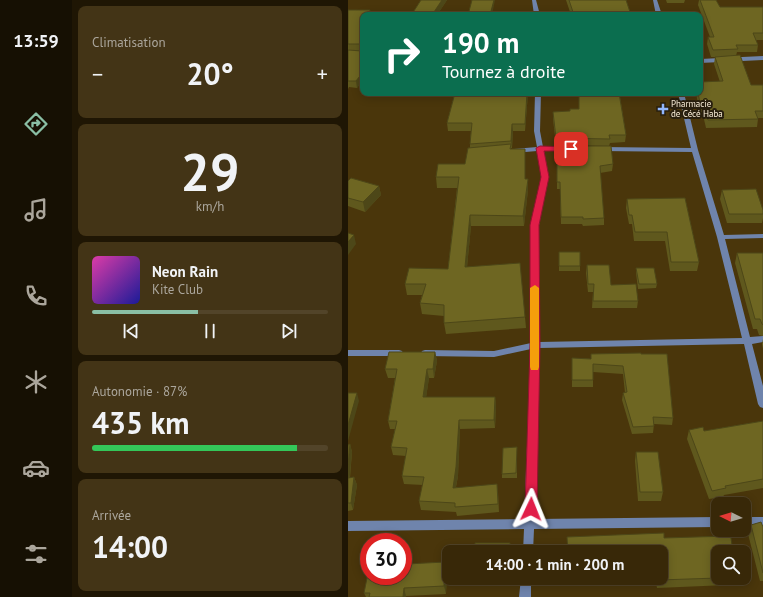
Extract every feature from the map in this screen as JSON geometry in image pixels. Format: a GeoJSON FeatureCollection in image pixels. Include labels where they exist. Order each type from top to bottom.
{"type":"FeatureCollection","features":[{"type":"Feature","properties":{"kind":"street"},"geometry":{"type":"LineString","coordinates":[[534,0],[537,12]]}},
{"type":"Feature","properties":{"kind":"street"},"geometry":{"type":"LineString","coordinates":[[655,0],[658,12]]}},
{"type":"Feature","properties":{"kind":"street"},"geometry":{"type":"LineString","coordinates":[[703,61],[763,58]]}},
{"type":"Feature","properties":{"kind":"street"},"geometry":{"type":"LineString","coordinates":[[528,545],[535,345],[535,225],[545,177],[537,131],[538,96]]}},
{"type":"Feature","properties":{"kind":"street"},"geometry":{"type":"LineString","coordinates":[[682,96],[695,150],[721,237],[763,404]]}},
{"type":"Feature","properties":{"kind":"street"},"geometry":{"type":"LineString","coordinates":[[508,151],[540,148],[571,149]]}},
{"type":"Feature","properties":{"kind":"street"},"geometry":{"type":"LineString","coordinates":[[594,149],[695,150]]}},
{"type":"Feature","properties":{"kind":"street"},"geometry":{"type":"LineString","coordinates":[[721,237],[763,236]]}},
{"type":"Feature","properties":{"kind":"street"},"geometry":{"type":"LineString","coordinates":[[348,353],[494,354],[535,345],[747,341],[763,339]]}},
{"type":"Feature","properties":{"kind":"street"},"geometry":{"type":"LineString","coordinates":[[348,526],[711,522]]}},
{"type":"Feature","properties":{"kind":"street"},"geometry":{"type":"LineString","coordinates":[[751,522],[763,522]]}},
{"type":"Feature","properties":{"kind":"street"},"geometry":{"type":"LineString","coordinates":[[525,597],[526,585]]}},
{"type":"Feature","properties":{"kind":"building"},"geometry":{"type":"Polygon","coordinates":[[[421,0],[442,0],[434,12],[413,12],[421,0]]]}},
{"type":"Feature","properties":{"kind":"building"},"geometry":{"type":"Polygon","coordinates":[[[472,0],[494,0],[491,12],[469,12],[472,0]]]}},
{"type":"Feature","properties":{"kind":"building"},"geometry":{"type":"Polygon","coordinates":[[[569,0],[626,0],[630,12],[573,12],[569,0]]]}},
{"type":"Feature","properties":{"kind":"building"},"geometry":{"type":"Polygon","coordinates":[[[700,0],[716,0],[720,7],[763,7],[763,33],[753,33],[758,45],[736,45],[738,49],[713,50],[708,37],[714,37],[700,0]]]}},
{"type":"Feature","properties":{"kind":"building"},"geometry":{"type":"Polygon","coordinates":[[[348,10],[370,10],[369,12],[360,12],[360,44],[348,44],[348,10]]]}},
{"type":"Feature","properties":{"kind":"building"},"geometry":{"type":"Polygon","coordinates":[[[348,50],[360,51],[360,76],[356,81],[348,81],[348,50]]]}},
{"type":"Feature","properties":{"kind":"building"},"geometry":{"type":"Polygon","coordinates":[[[740,55],[751,85],[763,85],[763,111],[755,111],[758,119],[708,120],[704,108],[701,108],[699,96],[703,96],[703,82],[723,81],[715,57],[740,55]]]}},
{"type":"Feature","properties":{"kind":"building"},"geometry":{"type":"Polygon","coordinates":[[[454,96],[527,96],[525,124],[512,124],[511,141],[470,144],[472,123],[447,123],[454,96]]]}},
{"type":"Feature","properties":{"kind":"building"},"geometry":{"type":"Polygon","coordinates":[[[579,96],[620,96],[626,135],[609,135],[610,139],[556,138],[553,112],[579,109],[579,96]]]}},
{"type":"Feature","properties":{"kind":"building"},"geometry":{"type":"Polygon","coordinates":[[[511,144],[510,149],[525,149],[525,179],[528,179],[523,216],[470,215],[465,267],[520,263],[525,317],[444,323],[444,305],[420,303],[426,284],[405,284],[409,268],[448,269],[459,177],[436,177],[438,164],[465,164],[468,148],[511,144]]]}},
{"type":"Feature","properties":{"kind":"building"},"geometry":{"type":"Polygon","coordinates":[[[557,146],[611,146],[613,164],[600,166],[604,218],[583,219],[583,217],[561,217],[560,182],[557,182],[557,146]]]}},
{"type":"Feature","properties":{"kind":"building"},"geometry":{"type":"Polygon","coordinates":[[[351,178],[379,186],[363,202],[348,198],[348,181],[351,178]]]}},
{"type":"Feature","properties":{"kind":"building"},"geometry":{"type":"Polygon","coordinates":[[[756,189],[763,214],[729,214],[722,190],[756,189]]]}},
{"type":"Feature","properties":{"kind":"building"},"geometry":{"type":"Polygon","coordinates":[[[685,198],[699,262],[671,262],[667,232],[635,232],[632,215],[629,215],[627,199],[685,198]]]}},
{"type":"Feature","properties":{"kind":"building"},"geometry":{"type":"Polygon","coordinates":[[[348,233],[354,235],[348,242],[348,233]]]}},
{"type":"Feature","properties":{"kind":"building"},"geometry":{"type":"Polygon","coordinates":[[[559,252],[580,252],[580,266],[559,266],[559,252]]]}},
{"type":"Feature","properties":{"kind":"building"},"geometry":{"type":"Polygon","coordinates":[[[737,253],[763,253],[763,325],[760,319],[755,319],[737,253]]]}},
{"type":"Feature","properties":{"kind":"building"},"geometry":{"type":"Polygon","coordinates":[[[587,265],[609,265],[611,285],[636,284],[638,301],[593,301],[594,284],[588,284],[587,265]]]}},
{"type":"Feature","properties":{"kind":"building"},"geometry":{"type":"Polygon","coordinates":[[[636,268],[654,268],[657,284],[639,284],[636,268]]]}},
{"type":"Feature","properties":{"kind":"building"},"geometry":{"type":"Polygon","coordinates":[[[389,352],[435,352],[433,369],[427,369],[423,397],[495,397],[494,420],[459,420],[453,488],[497,484],[498,504],[455,507],[455,503],[419,501],[424,477],[402,476],[407,448],[391,447],[397,421],[388,421],[397,369],[385,369],[389,352]]]}},
{"type":"Feature","properties":{"kind":"building"},"geometry":{"type":"Polygon","coordinates":[[[591,354],[667,354],[673,418],[653,417],[654,426],[633,427],[623,393],[627,392],[623,366],[593,364],[593,380],[572,380],[572,358],[591,359],[591,354]]]}},
{"type":"Feature","properties":{"kind":"building"},"geometry":{"type":"Polygon","coordinates":[[[348,393],[357,393],[348,425],[348,393]]]}},
{"type":"Feature","properties":{"kind":"building"},"geometry":{"type":"Polygon","coordinates":[[[763,421],[763,479],[725,486],[726,488],[712,491],[689,430],[703,427],[704,431],[763,421]]]}},
{"type":"Feature","properties":{"kind":"building"},"geometry":{"type":"Polygon","coordinates":[[[350,444],[348,465],[348,445],[350,444]]]}},
{"type":"Feature","properties":{"kind":"building"},"geometry":{"type":"Polygon","coordinates":[[[517,447],[516,473],[502,474],[503,448],[517,447]]]}},
{"type":"Feature","properties":{"kind":"building"},"geometry":{"type":"Polygon","coordinates":[[[636,452],[658,452],[663,492],[640,492],[636,452]]]}},
{"type":"Feature","properties":{"kind":"building"},"geometry":{"type":"Polygon","coordinates":[[[354,477],[351,503],[348,503],[348,478],[354,477]]]}},
{"type":"Feature","properties":{"kind":"building"},"geometry":{"type":"Polygon","coordinates":[[[761,522],[763,527],[763,573],[751,525],[761,522]]]}},
{"type":"Feature","properties":{"kind":"building"},"geometry":{"type":"Polygon","coordinates":[[[664,533],[664,538],[730,537],[732,545],[711,545],[711,578],[668,580],[668,545],[568,545],[567,537],[664,533]]]}},
{"type":"Feature","properties":{"kind":"building"},"geometry":{"type":"Polygon","coordinates":[[[475,543],[510,543],[510,545],[475,545],[475,543]]]}},
{"type":"Feature","properties":{"kind":"building"},"geometry":{"type":"Polygon","coordinates":[[[442,562],[442,585],[444,586],[404,588],[403,597],[369,597],[370,593],[364,593],[366,585],[412,585],[412,564],[442,562]]]}},
{"type":"Feature","properties":{"kind":"slow traffic"},"geometry":{"type":"LineString","coordinates":[[535,288],[535,367]]}},
{"type":"Feature","properties":{"kind":"place","name":"Pharmacie de Cécé Haba"},"geometry":{"type":"Point","coordinates":[663,109]}},
{"type":"Feature","properties":{"kind":"route"},"geometry":{"type":"LineString","coordinates":[[531,509],[535,345],[535,225],[545,177],[540,148],[571,149]]}}]}
